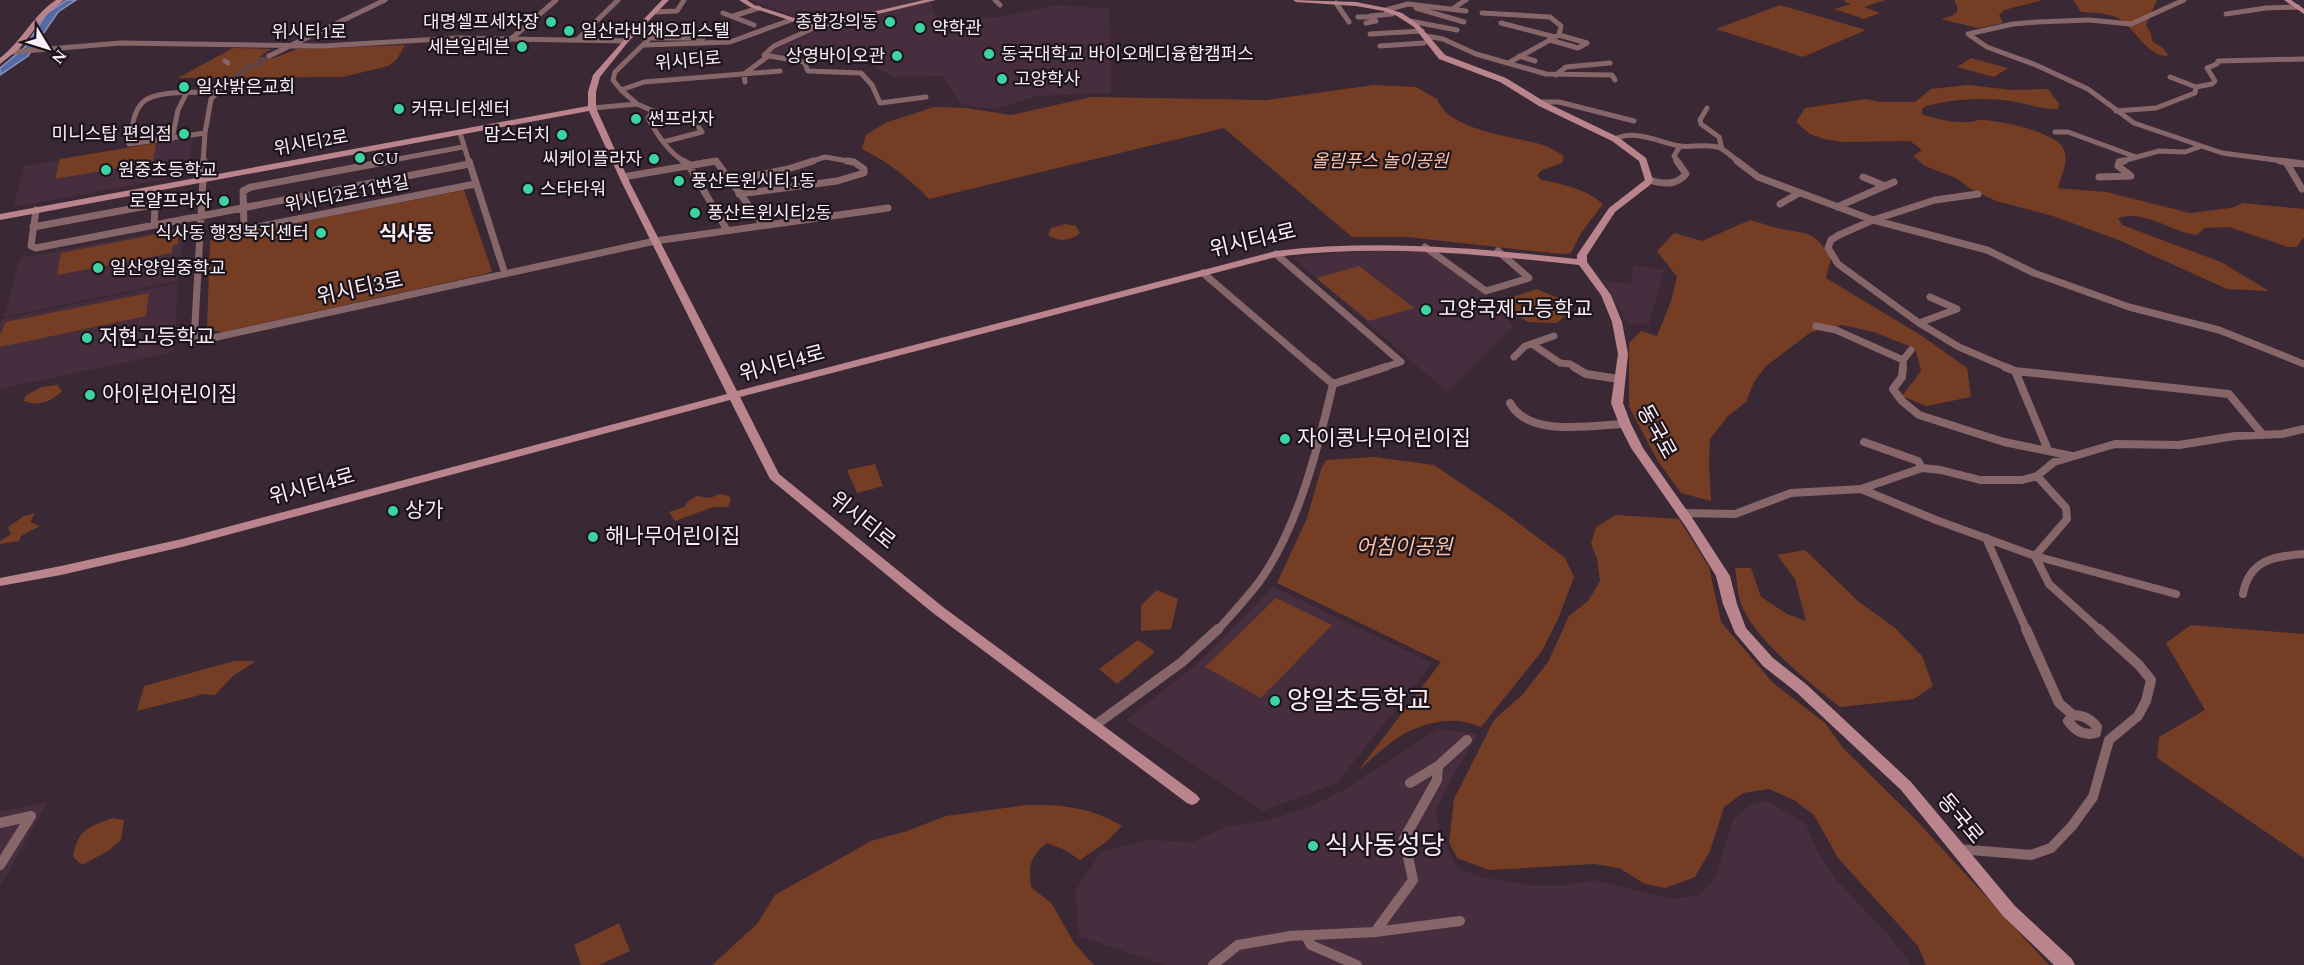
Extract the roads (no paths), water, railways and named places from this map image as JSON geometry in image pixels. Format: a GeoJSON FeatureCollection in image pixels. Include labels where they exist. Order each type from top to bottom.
{"type":"FeatureCollection","features":[{"type":"Feature","properties":{"kind":"street"},"geometry":{"type":"LineString","coordinates":[[1,60],[15,52],[40,15],[61,0]]}},
{"type":"Feature","properties":{"kind":"street"},"geometry":{"type":"LineString","coordinates":[[269,56],[385,0]]}},
{"type":"Feature","properties":{"kind":"street"},"geometry":{"type":"LineString","coordinates":[[511,39],[556,0]]}},
{"type":"Feature","properties":{"kind":"street"},"geometry":{"type":"LineString","coordinates":[[578,39],[618,0]]}},
{"type":"Feature","properties":{"kind":"street","name":"위시티로"},"geometry":{"type":"LineString","coordinates":[[666,0],[626,41],[596,77],[592,92],[592,108],[623,177],[774,476],[938,610],[1192,799]]}},
{"type":"Feature","properties":{"kind":"street"},"geometry":{"type":"LineString","coordinates":[[654,12],[677,11],[684,0]]}},
{"type":"Feature","properties":{"kind":"street"},"geometry":{"type":"LineString","coordinates":[[742,0],[791,20],[816,27]]}},
{"type":"Feature","properties":{"kind":"street"},"geometry":{"type":"LineString","coordinates":[[767,57],[764,53],[774,46],[816,27],[933,0]]}},
{"type":"Feature","properties":{"kind":"street"},"geometry":{"type":"LineString","coordinates":[[995,0],[1000,5]]}},
{"type":"Feature","properties":{"kind":"street"},"geometry":{"type":"LineString","coordinates":[[1296,0],[1386,10],[1397,9],[1464,22]]}},
{"type":"Feature","properties":{"kind":"street"},"geometry":{"type":"LineString","coordinates":[[1452,9],[1466,0]]}},
{"type":"Feature","properties":{"kind":"street"},"geometry":{"type":"LineString","coordinates":[[2184,0],[2131,24],[2089,20],[2037,22],[2013,24],[1968,34],[1987,47],[2036,65],[2088,89],[2101,96],[2116,111],[2134,123],[2222,153],[2304,164]]}},
{"type":"Feature","properties":{"kind":"street"},"geometry":{"type":"LineString","coordinates":[[2287,0],[2301,9]]}},
{"type":"Feature","properties":{"kind":"street"},"geometry":{"type":"LineString","coordinates":[[1336,3],[1349,22]]}},
{"type":"Feature","properties":{"kind":"street"},"geometry":{"type":"LineString","coordinates":[[1372,17],[1370,16],[1408,4],[1466,11]]}},
{"type":"Feature","properties":{"kind":"street"},"geometry":{"type":"LineString","coordinates":[[733,16],[759,8]]}},
{"type":"Feature","properties":{"kind":"street"},"geometry":{"type":"LineString","coordinates":[[2226,14],[2266,8],[2301,9]]}},
{"type":"Feature","properties":{"kind":"street"},"geometry":{"type":"LineString","coordinates":[[1397,9],[1442,57],[1494,76],[1538,102],[1615,139],[1644,160],[1649,180]]}},
{"type":"Feature","properties":{"kind":"street"},"geometry":{"type":"LineString","coordinates":[[723,13],[754,25]]}},
{"type":"Feature","properties":{"kind":"street"},"geometry":{"type":"LineString","coordinates":[[1482,13],[1550,17],[1561,26],[1554,38],[1510,62]]}},
{"type":"Feature","properties":{"kind":"street"},"geometry":{"type":"LineString","coordinates":[[1358,17],[1372,17],[1377,21],[1366,23]]}},
{"type":"Feature","properties":{"kind":"street"},"geometry":{"type":"LineString","coordinates":[[645,45],[730,42],[791,20]]}},
{"type":"Feature","properties":{"kind":"street"},"geometry":{"type":"LineString","coordinates":[[1410,21],[1457,30]]}},
{"type":"Feature","properties":{"kind":"street"},"geometry":{"type":"LineString","coordinates":[[1501,23],[1554,38],[1578,48],[1587,43],[1554,38]]}},
{"type":"Feature","properties":{"kind":"street"},"geometry":{"type":"LineString","coordinates":[[636,31],[648,32],[650,38]]}},
{"type":"Feature","properties":{"kind":"street"},"geometry":{"type":"LineString","coordinates":[[1370,34],[1443,39],[1476,54],[1535,71],[1556,75],[1612,75],[1615,80]]}},
{"type":"Feature","properties":{"kind":"street","name":"위시티1로"},"geometry":{"type":"LineString","coordinates":[[15,52],[121,43],[356,46],[458,38],[626,41]]}},
{"type":"Feature","properties":{"kind":"street"},"geometry":{"type":"LineString","coordinates":[[650,38],[734,40]]}},
{"type":"Feature","properties":{"kind":"street"},"geometry":{"type":"LineString","coordinates":[[650,38],[615,72],[613,80],[637,104],[653,111],[690,115],[702,132],[663,142]]}},
{"type":"Feature","properties":{"kind":"street"},"geometry":{"type":"LineString","coordinates":[[1380,46],[1412,44],[1426,39]]}},
{"type":"Feature","properties":{"kind":"street"},"geometry":{"type":"LineString","coordinates":[[1520,56],[1535,61]]}},
{"type":"Feature","properties":{"kind":"street"},"geometry":{"type":"LineString","coordinates":[[745,82],[744,74],[767,57],[804,62],[808,71],[861,73],[872,85],[880,103],[926,97]]}},
{"type":"Feature","properties":{"kind":"street"},"geometry":{"type":"LineString","coordinates":[[2170,77],[2196,87],[2212,84],[2215,81],[2207,68],[2217,64],[2218,61],[2304,58]]}},
{"type":"Feature","properties":{"kind":"street"},"geometry":{"type":"LineString","coordinates":[[1556,75],[1566,67],[1610,63]]}},
{"type":"Feature","properties":{"kind":"street","name":"위시티로"},"geometry":{"type":"LineString","coordinates":[[621,90],[644,82],[780,72]]}},
{"type":"Feature","properties":{"kind":"street"},"geometry":{"type":"LineString","coordinates":[[205,133],[129,144],[135,117],[142,101],[153,95],[216,92],[231,79]]}},
{"type":"Feature","properties":{"kind":"street"},"geometry":{"type":"LineString","coordinates":[[2116,111],[2156,108],[2195,93],[2196,87]]}},
{"type":"Feature","properties":{"kind":"street","name":"위시티3로"},"geometry":{"type":"LineString","coordinates":[[216,92],[211,99],[205,133],[194,342],[655,241],[888,208]]}},
{"type":"Feature","properties":{"kind":"street"},"geometry":{"type":"LineString","coordinates":[[172,139],[178,110],[186,94]]}},
{"type":"Feature","properties":{"kind":"street"},"geometry":{"type":"LineString","coordinates":[[1538,102],[1559,102],[1635,121]]}},
{"type":"Feature","properties":{"kind":"street"},"geometry":{"type":"LineString","coordinates":[[592,108],[637,104]]}},
{"type":"Feature","properties":{"kind":"street","name":"위시티2로"},"geometry":{"type":"LineString","coordinates":[[0,217],[592,108]]}},
{"type":"Feature","properties":{"kind":"street"},"geometry":{"type":"LineString","coordinates":[[1707,108],[1700,120],[1701,124],[1719,136],[1722,149]]}},
{"type":"Feature","properties":{"kind":"street"},"geometry":{"type":"LineString","coordinates":[[653,111],[648,118],[673,155],[688,164],[727,230]]}},
{"type":"Feature","properties":{"kind":"street"},"geometry":{"type":"LineString","coordinates":[[2055,132],[2068,132],[2137,157]]}},
{"type":"Feature","properties":{"kind":"street"},"geometry":{"type":"LineString","coordinates":[[460,133],[505,274]]}},
{"type":"Feature","properties":{"kind":"street"},"geometry":{"type":"LineString","coordinates":[[1615,139],[1621,136],[1639,136],[1680,146],[1712,146],[1722,149],[1758,177],[1799,193],[1873,220],[1988,250],[2034,273],[2129,307],[2219,330],[2304,364]]}},
{"type":"Feature","properties":{"kind":"street"},"geometry":{"type":"LineString","coordinates":[[1649,180],[1665,184],[1680,181],[1686,174],[1674,156],[1680,146]]}},
{"type":"Feature","properties":{"kind":"street","name":"위시티2로11번길"},"geometry":{"type":"LineString","coordinates":[[463,147],[251,187],[243,191],[244,227],[252,228],[475,184]]}},
{"type":"Feature","properties":{"kind":"street"},"geometry":{"type":"LineString","coordinates":[[2099,177],[2131,176],[2118,166],[2119,162],[2159,151],[2185,152],[2199,147]]}},
{"type":"Feature","properties":{"kind":"street"},"geometry":{"type":"LineString","coordinates":[[733,180],[825,157],[854,162],[864,169],[864,173],[857,176],[810,185],[739,194]]}},
{"type":"Feature","properties":{"kind":"street"},"geometry":{"type":"LineString","coordinates":[[623,177],[716,161],[733,180],[739,194],[763,225]]}},
{"type":"Feature","properties":{"kind":"street"},"geometry":{"type":"LineString","coordinates":[[2286,162],[2302,189]]}},
{"type":"Feature","properties":{"kind":"street","name":"위시티2로11번길"},"geometry":{"type":"LineString","coordinates":[[199,217],[469,164]]}},
{"type":"Feature","properties":{"kind":"street"},"geometry":{"type":"LineString","coordinates":[[1863,177],[1885,186]]}},
{"type":"Feature","properties":{"kind":"street"},"geometry":{"type":"LineString","coordinates":[[1582,262],[1582,255],[1612,210],[1643,188],[1649,180]]}},
{"type":"Feature","properties":{"kind":"street"},"geometry":{"type":"LineString","coordinates":[[1837,207],[1894,182]]}},
{"type":"Feature","properties":{"kind":"street"},"geometry":{"type":"LineString","coordinates":[[1779,204],[1799,193]]}},
{"type":"Feature","properties":{"kind":"street"},"geometry":{"type":"LineString","coordinates":[[1978,194],[1935,200],[1873,220],[1839,234],[1831,240],[1828,248],[1838,264],[1919,323],[1959,347],[2015,370],[2229,394],[2263,435]]}},
{"type":"Feature","properties":{"kind":"street"},"geometry":{"type":"LineString","coordinates":[[33,227],[152,205],[155,207],[154,225]]}},
{"type":"Feature","properties":{"kind":"street"},"geometry":{"type":"LineString","coordinates":[[36,210],[31,246],[36,248],[199,217]]}},
{"type":"Feature","properties":{"kind":"street","name":"위시티4로"},"geometry":{"type":"LineString","coordinates":[[0,582],[107,562],[176,545],[1276,254],[1357,246],[1425,246],[1498,251],[1582,262]]}},
{"type":"Feature","properties":{"kind":"street"},"geometry":{"type":"LineString","coordinates":[[1425,246],[1486,291],[1529,278],[1498,251]]}},
{"type":"Feature","properties":{"kind":"street"},"geometry":{"type":"LineString","coordinates":[[1276,254],[1401,362],[1334,384]]}},
{"type":"Feature","properties":{"kind":"street","name":"동국로"},"geometry":{"type":"LineString","coordinates":[[1582,262],[1606,295],[1615,315],[1623,354],[1617,403],[1625,424],[1636,448],[1723,576],[1740,630],[1768,662],[1801,688],[1906,786],[2009,911],[2066,965]]}},
{"type":"Feature","properties":{"kind":"street"},"geometry":{"type":"LineString","coordinates":[[1203,273],[1334,384]]}},
{"type":"Feature","properties":{"kind":"street"},"geometry":{"type":"LineString","coordinates":[[1919,323],[1957,309],[1930,297]]}},
{"type":"Feature","properties":{"kind":"street"},"geometry":{"type":"LineString","coordinates":[[1816,326],[1836,330],[1903,360]]}},
{"type":"Feature","properties":{"kind":"street"},"geometry":{"type":"LineString","coordinates":[[1514,357],[1526,346],[1554,336]]}},
{"type":"Feature","properties":{"kind":"street"},"geometry":{"type":"LineString","coordinates":[[1532,344],[1560,363],[1570,364],[1586,374],[1619,379]]}},
{"type":"Feature","properties":{"kind":"street"},"geometry":{"type":"LineString","coordinates":[[1911,350],[1903,360],[1902,377],[1893,389],[1902,401],[1919,415],[2004,442],[2072,456]]}},
{"type":"Feature","properties":{"kind":"street"},"geometry":{"type":"LineString","coordinates":[[2015,370],[2048,450]]}},
{"type":"Feature","properties":{"kind":"street"},"geometry":{"type":"LineString","coordinates":[[1094,726],[1182,662],[1214,634],[1259,582],[1279,550],[1315,460],[1334,384]]}},
{"type":"Feature","properties":{"kind":"street"},"geometry":{"type":"LineString","coordinates":[[1510,403],[1514,412],[1533,424],[1543,426],[1625,424]]}},
{"type":"Feature","properties":{"kind":"street"},"geometry":{"type":"LineString","coordinates":[[1682,513],[1735,514],[1791,493],[1861,489],[1922,468],[1941,470],[1980,480],[2022,480],[2037,476],[2054,462],[2115,444],[2179,445],[2235,436],[2263,435],[2304,429]]}},
{"type":"Feature","properties":{"kind":"street"},"geometry":{"type":"LineString","coordinates":[[1864,442],[1918,461],[1922,468]]}},
{"type":"Feature","properties":{"kind":"street"},"geometry":{"type":"LineString","coordinates":[[2035,556],[2067,519],[2066,508],[2037,476]]}},
{"type":"Feature","properties":{"kind":"street"},"geometry":{"type":"LineString","coordinates":[[1861,489],[1876,497],[2035,556],[2176,594]]}},
{"type":"Feature","properties":{"kind":"street"},"geometry":{"type":"LineString","coordinates":[[1986,538],[2059,703],[2073,715],[2091,720],[2097,727],[2096,732]]}},
{"type":"Feature","properties":{"kind":"street"},"geometry":{"type":"LineString","coordinates":[[2243,594],[2244,585],[2253,568],[2270,558],[2304,554]]}},
{"type":"Feature","properties":{"kind":"street"},"geometry":{"type":"LineString","coordinates":[[1958,849],[2031,855],[2051,848],[2072,826],[2093,797],[2109,740],[2134,723],[2149,694],[2151,680],[2139,665],[2049,584],[2035,556]]}},
{"type":"Feature","properties":{"kind":"street"},"geometry":{"type":"LineString","coordinates":[[2073,715],[2068,721],[2076,730],[2089,734],[2096,732],[2109,740]]}},
{"type":"Feature","properties":{"kind":"street"},"geometry":{"type":"LineString","coordinates":[[1410,783],[1438,766],[1467,740]]}},
{"type":"Feature","properties":{"kind":"street"},"geometry":{"type":"LineString","coordinates":[[1375,933],[1413,880],[1404,839],[1437,780],[1438,766]]}},
{"type":"Feature","properties":{"kind":"street"},"geometry":{"type":"LineString","coordinates":[[0,823],[31,816],[0,865]]}},
{"type":"Feature","properties":{"kind":"street"},"geometry":{"type":"LineString","coordinates":[[1213,965],[1238,945],[1306,936],[1375,933],[1460,921]]}},
{"type":"Feature","properties":{"kind":"street"},"geometry":{"type":"LineString","coordinates":[[1306,936],[1311,945],[1357,965]]}},
{"type":"Feature","properties":{"kind":"water"},"geometry":{"type":"Polygon","coordinates":[[[67,0],[76,0],[58,12],[28,56],[0,75],[0,68],[25,47],[47,13],[67,0]]]}},
{"type":"Feature","properties":{"kind":"tunnel"},"geometry":{"type":"LineString","coordinates":[[231,79],[269,56]]}},
{"type":"Feature","properties":{"kind":"place","name":"대명셀프세차장"},"geometry":{"type":"Point","coordinates":[551,22]}},
{"type":"Feature","properties":{"kind":"place","name":"종합강의동"},"geometry":{"type":"Point","coordinates":[890,22]}},
{"type":"Feature","properties":{"kind":"place","name":"약학관"},"geometry":{"type":"Point","coordinates":[920,28]}},
{"type":"Feature","properties":{"kind":"place","name":"일산라비채오피스텔"},"geometry":{"type":"Point","coordinates":[569,31]}},
{"type":"Feature","properties":{"kind":"place","name":"세븐일레븐"},"geometry":{"type":"Point","coordinates":[522,47]}},
{"type":"Feature","properties":{"kind":"place","name":"동국대학교 바이오메디융합캠퍼스"},"geometry":{"type":"Point","coordinates":[989,54]}},
{"type":"Feature","properties":{"kind":"place","name":"상영바이오관"},"geometry":{"type":"Point","coordinates":[897,56]}},
{"type":"Feature","properties":{"kind":"place","name":"고양학사"},"geometry":{"type":"Point","coordinates":[1002,79]}},
{"type":"Feature","properties":{"kind":"place","name":"일산밝은교회"},"geometry":{"type":"Point","coordinates":[184,87]}},
{"type":"Feature","properties":{"kind":"place","name":"커뮤니티센터"},"geometry":{"type":"Point","coordinates":[399,109]}},
{"type":"Feature","properties":{"kind":"place","name":"썬프라자"},"geometry":{"type":"Point","coordinates":[636,119]}},
{"type":"Feature","properties":{"kind":"place","name":"미니스탑 편의점"},"geometry":{"type":"Point","coordinates":[184,134]}},
{"type":"Feature","properties":{"kind":"place","name":"맘스터치"},"geometry":{"type":"Point","coordinates":[562,135]}},
{"type":"Feature","properties":{"kind":"place","name":"CU"},"geometry":{"type":"Point","coordinates":[360,158]}},
{"type":"Feature","properties":{"kind":"place","name":"씨케이플라자"},"geometry":{"type":"Point","coordinates":[654,159]}},
{"type":"Feature","properties":{"kind":"place","name":"원중초등학교"},"geometry":{"type":"Point","coordinates":[106,170]}},
{"type":"Feature","properties":{"kind":"place","name":"풍산트윈시티1동"},"geometry":{"type":"Point","coordinates":[679,181]}},
{"type":"Feature","properties":{"kind":"place","name":"스타타워"},"geometry":{"type":"Point","coordinates":[528,189]}},
{"type":"Feature","properties":{"kind":"place","name":"로얄프라자"},"geometry":{"type":"Point","coordinates":[224,201]}},
{"type":"Feature","properties":{"kind":"place","name":"풍산트윈시티2동"},"geometry":{"type":"Point","coordinates":[695,213]}},
{"type":"Feature","properties":{"kind":"place","name":"식사동 행정복지센터"},"geometry":{"type":"Point","coordinates":[321,233]}},
{"type":"Feature","properties":{"kind":"place","name":"일산양일중학교"},"geometry":{"type":"Point","coordinates":[98,268]}},
{"type":"Feature","properties":{"kind":"place","name":"고양국제고등학교"},"geometry":{"type":"Point","coordinates":[1426,310]}},
{"type":"Feature","properties":{"kind":"place","name":"저현고등학교"},"geometry":{"type":"Point","coordinates":[87,338]}},
{"type":"Feature","properties":{"kind":"place","name":"아이린어린이집"},"geometry":{"type":"Point","coordinates":[90,395]}},
{"type":"Feature","properties":{"kind":"place","name":"자이콩나무어린이집"},"geometry":{"type":"Point","coordinates":[1285,439]}},
{"type":"Feature","properties":{"kind":"place","name":"상가"},"geometry":{"type":"Point","coordinates":[393,511]}},
{"type":"Feature","properties":{"kind":"place","name":"해나무어린이집"},"geometry":{"type":"Point","coordinates":[593,537]}},
{"type":"Feature","properties":{"kind":"place","name":"양일초등학교"},"geometry":{"type":"Point","coordinates":[1275,701]}},
{"type":"Feature","properties":{"kind":"place","name":"식사동성당"},"geometry":{"type":"Point","coordinates":[1313,846]}},
{"type":"Feature","properties":{"kind":"district","name":"식사동"},"geometry":{"type":"Point","coordinates":[406,234]}},
{"type":"Feature","properties":{"kind":"park label","name":"올림푸스 놀이공원"},"geometry":{"type":"Point","coordinates":[1380,161]}},
{"type":"Feature","properties":{"kind":"park label","name":"어침이공원"},"geometry":{"type":"Point","coordinates":[1404,548]}}]}
